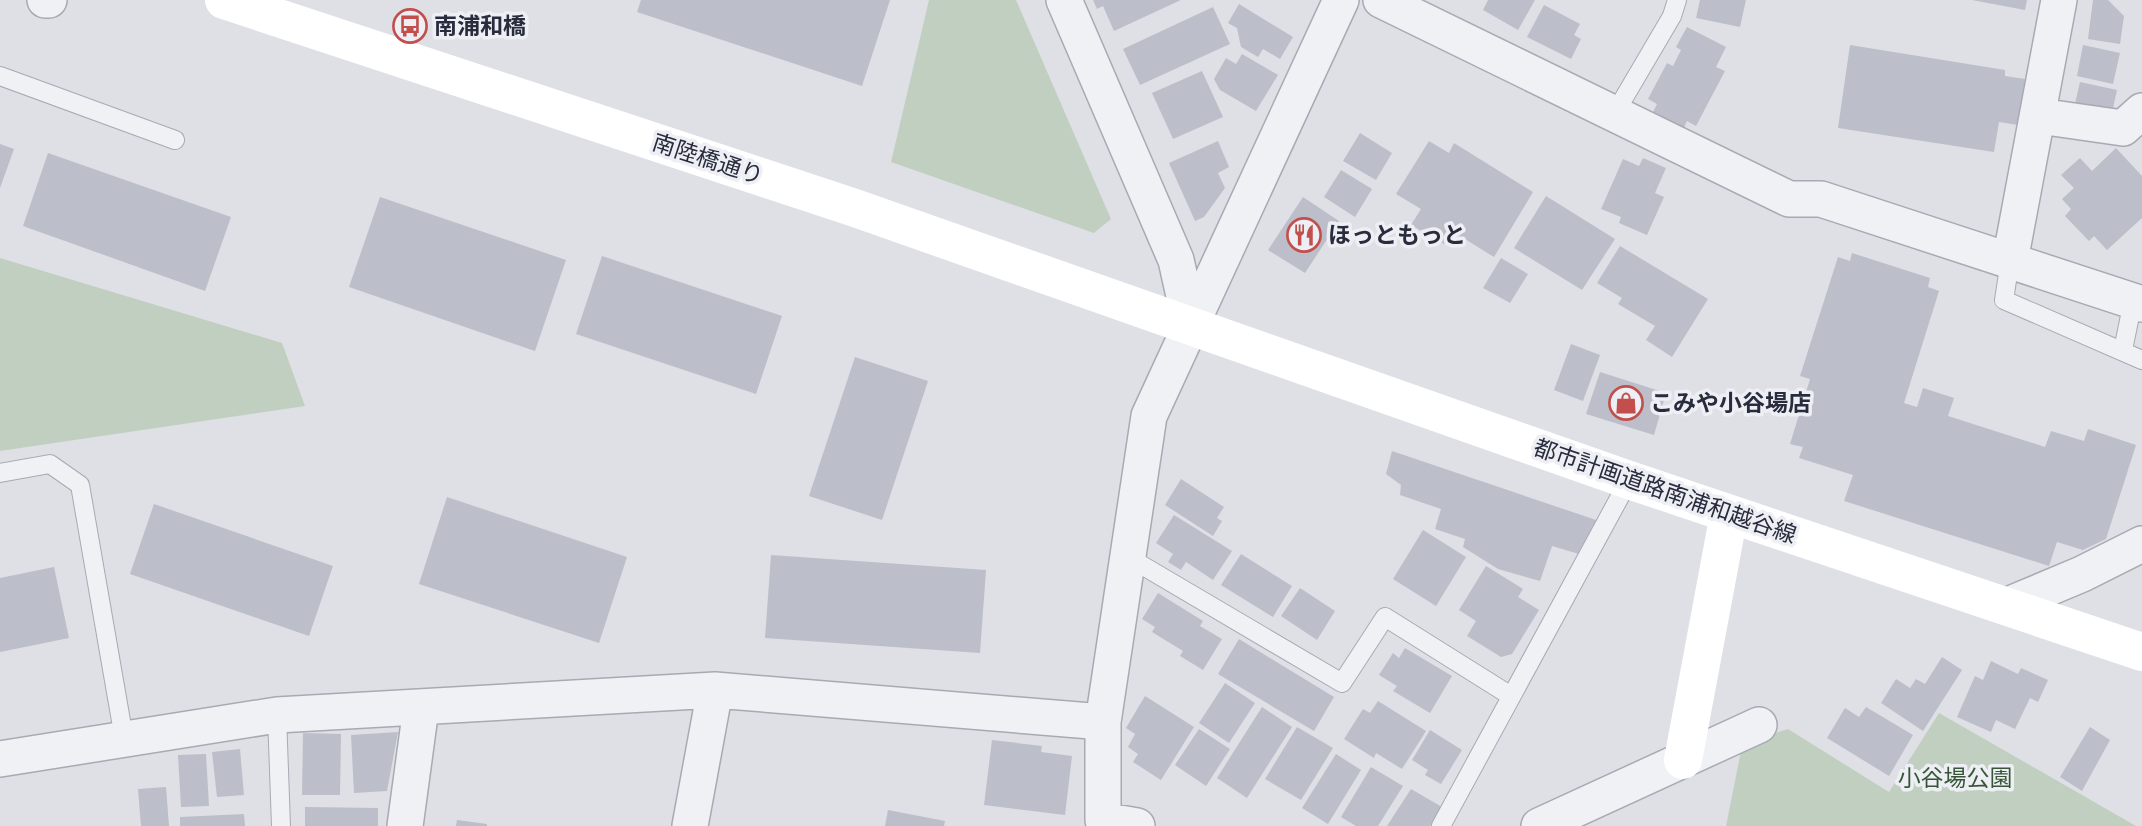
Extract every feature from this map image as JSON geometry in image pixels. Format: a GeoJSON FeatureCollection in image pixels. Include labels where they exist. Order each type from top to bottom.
{"type":"FeatureCollection","features":[{"type":"Feature","properties":{"kind":"street","name":"南陸橋通り"},"geometry":{"type":"LineString","coordinates":[[224,0],[855,208],[1190,323]]}},
{"type":"Feature","properties":{"kind":"street"},"geometry":{"type":"LineString","coordinates":[[1064,0],[1176,260],[1190,323]]}},
{"type":"Feature","properties":{"kind":"street"},"geometry":{"type":"LineString","coordinates":[[1137,826],[1103,823],[1103,722],[1149,416],[1341,0]]}},
{"type":"Feature","properties":{"kind":"street"},"geometry":{"type":"LineString","coordinates":[[1381,0],[1790,199],[1821,200],[2137,303]]}},
{"type":"Feature","properties":{"kind":"street"},"geometry":{"type":"LineString","coordinates":[[2010,261],[2059,0]]}},
{"type":"Feature","properties":{"kind":"street"},"geometry":{"type":"LineString","coordinates":[[2039,116],[2123,128],[2142,111]]}},
{"type":"Feature","properties":{"kind":"street","name":"都市計画道路南浦和越谷線"},"geometry":{"type":"LineString","coordinates":[[1190,323],[1629,480],[2142,652]]}},
{"type":"Feature","properties":{"kind":"street"},"geometry":{"type":"LineString","coordinates":[[1683,760],[1729,514]]}},
{"type":"Feature","properties":{"kind":"street"},"geometry":{"type":"LineString","coordinates":[[2008,605],[2082,574],[2142,544]]}},
{"type":"Feature","properties":{"kind":"street"},"geometry":{"type":"LineString","coordinates":[[0,759],[277,715],[715,690],[1103,722]]}},
{"type":"Feature","properties":{"kind":"street"},"geometry":{"type":"LineString","coordinates":[[690,826],[715,690]]}},
{"type":"Feature","properties":{"kind":"street"},"geometry":{"type":"LineString","coordinates":[[405,826],[421,708]]}},
{"type":"Feature","properties":{"kind":"street"},"geometry":{"type":"LineString","coordinates":[[1539,826],[1759,724]]}},
{"type":"Feature","properties":{"kind":"lane"},"geometry":{"type":"LineString","coordinates":[[1615,113],[1672,16],[1677,0]]}},
{"type":"Feature","properties":{"kind":"lane"},"geometry":{"type":"LineString","coordinates":[[0,76],[175,140]]}},
{"type":"Feature","properties":{"kind":"lane"},"geometry":{"type":"LineString","coordinates":[[2010,261],[2004,300],[2142,360]]}},
{"type":"Feature","properties":{"kind":"lane"},"geometry":{"type":"LineString","coordinates":[[2123,350],[2137,303]]}},
{"type":"Feature","properties":{"kind":"lane"},"geometry":{"type":"LineString","coordinates":[[0,472],[50,464],[80,485],[124,738]]}},
{"type":"Feature","properties":{"kind":"lane"},"geometry":{"type":"LineString","coordinates":[[1441,826],[1629,480]]}},
{"type":"Feature","properties":{"kind":"lane"},"geometry":{"type":"LineString","coordinates":[[1128,557],[1342,683],[1385,617],[1511,696]]}},
{"type":"Feature","properties":{"kind":"lane"},"geometry":{"type":"LineString","coordinates":[[277,715],[281,826]]}},
{"type":"Feature","properties":{"kind":"green space"},"geometry":{"type":"Polygon","coordinates":[[[929,0],[1016,0],[1111,219],[1094,233],[891,162],[929,0]]]}},
{"type":"Feature","properties":{"kind":"green space"},"geometry":{"type":"Polygon","coordinates":[[[0,258],[282,343],[305,406],[0,451],[0,258]]]}},
{"type":"Feature","properties":{"kind":"green space","name":"小谷場公園"},"geometry":{"type":"Polygon","coordinates":[[[1939,713],[2136,826],[1726,826],[1741,751],[1760,738],[1788,729],[1889,792],[1939,713]]]}},
{"type":"Feature","properties":{"kind":"building"},"geometry":{"type":"Polygon","coordinates":[[[641,0],[890,0],[862,86],[637,12],[641,0]]]}},
{"type":"Feature","properties":{"kind":"building"},"geometry":{"type":"Polygon","coordinates":[[[1093,0],[1181,0],[1114,31],[1103,6],[1097,9],[1093,0]]]}},
{"type":"Feature","properties":{"kind":"building"},"geometry":{"type":"Polygon","coordinates":[[[1488,0],[1535,0],[1518,30],[1483,10],[1488,0]]]}},
{"type":"Feature","properties":{"kind":"building"},"geometry":{"type":"Polygon","coordinates":[[[1700,0],[1746,0],[1740,27],[1696,18],[1700,0]]]}},
{"type":"Feature","properties":{"kind":"building"},"geometry":{"type":"Polygon","coordinates":[[[1972,0],[2027,0],[2025,10],[1972,0]]]}},
{"type":"Feature","properties":{"kind":"building"},"geometry":{"type":"Polygon","coordinates":[[[2093,0],[2108,0],[2124,16],[2120,44],[2088,39],[2093,0]]]}},
{"type":"Feature","properties":{"kind":"building"},"geometry":{"type":"Polygon","coordinates":[[[1239,4],[1293,37],[1280,59],[1263,49],[1258,57],[1241,47],[1237,28],[1228,23],[1239,4]]]}},
{"type":"Feature","properties":{"kind":"building"},"geometry":{"type":"Polygon","coordinates":[[[1544,5],[1580,24],[1574,35],[1581,39],[1571,59],[1527,37],[1544,5]]]}},
{"type":"Feature","properties":{"kind":"building"},"geometry":{"type":"Polygon","coordinates":[[[1213,7],[1230,44],[1140,85],[1123,49],[1213,7]]]}},
{"type":"Feature","properties":{"kind":"building"},"geometry":{"type":"Polygon","coordinates":[[[1687,27],[1726,47],[1716,67],[1725,71],[1696,126],[1687,121],[1684,128],[1653,112],[1657,104],[1648,99],[1667,63],[1673,66],[1681,50],[1676,47],[1687,27]]]}},
{"type":"Feature","properties":{"kind":"building"},"geometry":{"type":"Polygon","coordinates":[[[1850,45],[2005,70],[2005,76],[2025,79],[2018,125],[1999,122],[1994,152],[1838,128],[1850,45]]]}},
{"type":"Feature","properties":{"kind":"building"},"geometry":{"type":"Polygon","coordinates":[[[2083,45],[2120,53],[2113,84],[2077,76],[2083,45]]]}},
{"type":"Feature","properties":{"kind":"building"},"geometry":{"type":"Polygon","coordinates":[[[1242,54],[1278,75],[1256,111],[1220,90],[1214,79],[1226,58],[1236,64],[1242,54]]]}},
{"type":"Feature","properties":{"kind":"building"},"geometry":{"type":"Polygon","coordinates":[[[1202,71],[1223,117],[1173,139],[1152,93],[1202,71]]]}},
{"type":"Feature","properties":{"kind":"building"},"geometry":{"type":"Polygon","coordinates":[[[2080,82],[2117,90],[2111,117],[2074,108],[2080,82]]]}},
{"type":"Feature","properties":{"kind":"building"},"geometry":{"type":"Polygon","coordinates":[[[1360,133],[1392,153],[1376,180],[1343,161],[1360,133]]]}},
{"type":"Feature","properties":{"kind":"building"},"geometry":{"type":"Polygon","coordinates":[[[1218,141],[1229,167],[1218,173],[1225,188],[1204,217],[1195,221],[1169,163],[1218,141]]]}},
{"type":"Feature","properties":{"kind":"building"},"geometry":{"type":"Polygon","coordinates":[[[1429,141],[1449,153],[1454,143],[1533,192],[1494,257],[1452,231],[1444,244],[1411,225],[1421,209],[1396,194],[1429,141]]]}},
{"type":"Feature","properties":{"kind":"building"},"geometry":{"type":"Polygon","coordinates":[[[0,144],[14,149],[0,188],[0,144]]]}},
{"type":"Feature","properties":{"kind":"building"},"geometry":{"type":"Polygon","coordinates":[[[2116,148],[2142,176],[2142,218],[2107,250],[2094,236],[2089,241],[2065,216],[2071,209],[2062,199],[2074,188],[2061,175],[2080,158],[2092,171],[2116,148]]]}},
{"type":"Feature","properties":{"kind":"building"},"geometry":{"type":"Polygon","coordinates":[[[48,153],[231,217],[205,291],[23,226],[48,153]]]}},
{"type":"Feature","properties":{"kind":"building"},"geometry":{"type":"Polygon","coordinates":[[[1643,158],[1666,168],[1655,193],[1664,197],[1647,235],[1619,223],[1621,217],[1601,209],[1623,159],[1639,166],[1643,158]]]}},
{"type":"Feature","properties":{"kind":"building"},"geometry":{"type":"Polygon","coordinates":[[[1341,170],[1372,189],[1355,217],[1324,197],[1341,170]]]}},
{"type":"Feature","properties":{"kind":"building"},"geometry":{"type":"Polygon","coordinates":[[[1546,196],[1615,239],[1582,290],[1514,248],[1546,196]]]}},
{"type":"Feature","properties":{"kind":"building"},"geometry":{"type":"Polygon","coordinates":[[[380,197],[566,260],[535,351],[349,287],[380,197]]]}},
{"type":"Feature","properties":{"kind":"building","name":"ほっともっと"},"geometry":{"type":"Polygon","coordinates":[[[1303,197],[1339,221],[1305,273],[1268,250],[1303,197]]]}},
{"type":"Feature","properties":{"kind":"building"},"geometry":{"type":"Polygon","coordinates":[[[1620,246],[1708,299],[1672,357],[1646,340],[1655,326],[1618,304],[1622,298],[1597,283],[1620,246]]]}},
{"type":"Feature","properties":{"kind":"building"},"geometry":{"type":"Polygon","coordinates":[[[1852,253],[1930,278],[1928,287],[1939,291],[1904,403],[1917,407],[1923,388],[1954,398],[1948,416],[2045,447],[2051,431],[2084,441],[2088,429],[2136,445],[2106,539],[2083,550],[2057,542],[2049,566],[1844,501],[1853,475],[1799,458],[1803,447],[1790,444],[1810,379],[1800,376],[1838,257],[1850,261],[1852,253]]]}},
{"type":"Feature","properties":{"kind":"building"},"geometry":{"type":"Polygon","coordinates":[[[602,256],[782,316],[756,394],[576,334],[602,256]]]}},
{"type":"Feature","properties":{"kind":"building"},"geometry":{"type":"Polygon","coordinates":[[[1501,258],[1528,274],[1510,303],[1483,288],[1501,258]]]}},
{"type":"Feature","properties":{"kind":"building"},"geometry":{"type":"Polygon","coordinates":[[[1571,344],[1600,355],[1583,401],[1554,390],[1571,344]]]}},
{"type":"Feature","properties":{"kind":"building"},"geometry":{"type":"Polygon","coordinates":[[[855,357],[928,381],[882,520],[809,496],[855,357]]]}},
{"type":"Feature","properties":{"kind":"building","name":"こみや小谷場店"},"geometry":{"type":"Polygon","coordinates":[[[1600,372],[1666,393],[1654,435],[1586,414],[1600,372]]]}},
{"type":"Feature","properties":{"kind":"building"},"geometry":{"type":"Polygon","coordinates":[[[1392,451],[1599,521],[1579,554],[1552,546],[1540,581],[1498,569],[1463,547],[1465,539],[1435,529],[1441,509],[1400,495],[1401,485],[1386,474],[1392,451]]]}},
{"type":"Feature","properties":{"kind":"building"},"geometry":{"type":"Polygon","coordinates":[[[1181,479],[1224,507],[1217,518],[1222,521],[1213,536],[1165,505],[1181,479]]]}},
{"type":"Feature","properties":{"kind":"building"},"geometry":{"type":"Polygon","coordinates":[[[447,497],[627,557],[599,643],[419,584],[447,497]]]}},
{"type":"Feature","properties":{"kind":"building"},"geometry":{"type":"Polygon","coordinates":[[[154,504],[333,566],[309,636],[130,574],[154,504]]]}},
{"type":"Feature","properties":{"kind":"building"},"geometry":{"type":"Polygon","coordinates":[[[1174,515],[1232,551],[1213,580],[1186,562],[1181,570],[1168,562],[1173,554],[1156,543],[1174,515]]]}},
{"type":"Feature","properties":{"kind":"building"},"geometry":{"type":"Polygon","coordinates":[[[1423,530],[1466,557],[1436,606],[1393,579],[1423,530]]]}},
{"type":"Feature","properties":{"kind":"building"},"geometry":{"type":"Polygon","coordinates":[[[1241,554],[1292,586],[1273,617],[1221,585],[1241,554]]]}},
{"type":"Feature","properties":{"kind":"building"},"geometry":{"type":"Polygon","coordinates":[[[771,555],[986,570],[980,653],[765,638],[771,555]]]}},
{"type":"Feature","properties":{"kind":"building"},"geometry":{"type":"Polygon","coordinates":[[[1486,566],[1523,589],[1518,597],[1539,610],[1512,654],[1501,657],[1467,636],[1476,621],[1459,610],[1486,566]]]}},
{"type":"Feature","properties":{"kind":"building"},"geometry":{"type":"Polygon","coordinates":[[[54,567],[69,638],[0,652],[0,578],[54,567]]]}},
{"type":"Feature","properties":{"kind":"building"},"geometry":{"type":"Polygon","coordinates":[[[1300,588],[1335,611],[1317,640],[1281,616],[1300,588]]]}},
{"type":"Feature","properties":{"kind":"building"},"geometry":{"type":"Polygon","coordinates":[[[1158,593],[1203,621],[1200,626],[1222,639],[1203,670],[1180,656],[1183,651],[1152,632],[1155,627],[1142,619],[1158,593]]]}},
{"type":"Feature","properties":{"kind":"building"},"geometry":{"type":"Polygon","coordinates":[[[1239,639],[1334,697],[1314,731],[1218,674],[1239,639]]]}},
{"type":"Feature","properties":{"kind":"building"},"geometry":{"type":"Polygon","coordinates":[[[1405,648],[1452,676],[1430,713],[1393,691],[1397,686],[1379,675],[1393,653],[1399,658],[1405,648]]]}},
{"type":"Feature","properties":{"kind":"building"},"geometry":{"type":"Polygon","coordinates":[[[1942,657],[1962,670],[1923,731],[1881,703],[1896,679],[1910,688],[1916,679],[1925,684],[1942,657]]]}},
{"type":"Feature","properties":{"kind":"building"},"geometry":{"type":"Polygon","coordinates":[[[1991,661],[2018,674],[2021,668],[2048,680],[2038,702],[2030,698],[2015,729],[1996,720],[1991,732],[1957,717],[1975,676],[1983,680],[1991,661]]]}},
{"type":"Feature","properties":{"kind":"building"},"geometry":{"type":"Polygon","coordinates":[[[1225,683],[1255,703],[1229,743],[1199,723],[1225,683]]]}},
{"type":"Feature","properties":{"kind":"building"},"geometry":{"type":"Polygon","coordinates":[[[1145,696],[1194,727],[1161,780],[1133,762],[1138,754],[1128,747],[1135,734],[1126,728],[1145,696]]]}},
{"type":"Feature","properties":{"kind":"building"},"geometry":{"type":"Polygon","coordinates":[[[1378,701],[1426,731],[1402,769],[1376,753],[1374,758],[1344,739],[1363,709],[1370,713],[1378,701]]]}},
{"type":"Feature","properties":{"kind":"building"},"geometry":{"type":"Polygon","coordinates":[[[1262,707],[1292,727],[1247,798],[1217,778],[1262,707]]]}},
{"type":"Feature","properties":{"kind":"building"},"geometry":{"type":"Polygon","coordinates":[[[1866,707],[1913,735],[1889,776],[1827,738],[1845,708],[1859,717],[1866,707]]]}},
{"type":"Feature","properties":{"kind":"building"},"geometry":{"type":"Polygon","coordinates":[[[1297,727],[1333,748],[1301,800],[1265,779],[1297,727]]]}},
{"type":"Feature","properties":{"kind":"building"},"geometry":{"type":"Polygon","coordinates":[[[2090,727],[2110,740],[2082,791],[2060,777],[2090,727]]]}},
{"type":"Feature","properties":{"kind":"building"},"geometry":{"type":"Polygon","coordinates":[[[1199,729],[1230,749],[1206,786],[1175,765],[1199,729]]]}},
{"type":"Feature","properties":{"kind":"building"},"geometry":{"type":"Polygon","coordinates":[[[1430,730],[1462,750],[1441,784],[1425,775],[1428,770],[1412,760],[1430,730]]]}},
{"type":"Feature","properties":{"kind":"building"},"geometry":{"type":"Polygon","coordinates":[[[398,732],[387,791],[354,793],[351,735],[398,732]]]}},
{"type":"Feature","properties":{"kind":"building"},"geometry":{"type":"Polygon","coordinates":[[[303,733],[341,734],[340,795],[302,795],[303,733]]]}},
{"type":"Feature","properties":{"kind":"building"},"geometry":{"type":"Polygon","coordinates":[[[992,740],[1042,746],[1041,752],[1072,756],[1065,815],[984,805],[992,740]]]}},
{"type":"Feature","properties":{"kind":"building"},"geometry":{"type":"Polygon","coordinates":[[[240,749],[244,795],[217,797],[212,752],[240,749]]]}},
{"type":"Feature","properties":{"kind":"building"},"geometry":{"type":"Polygon","coordinates":[[[206,754],[209,806],[181,807],[178,755],[206,754]]]}},
{"type":"Feature","properties":{"kind":"building"},"geometry":{"type":"Polygon","coordinates":[[[1336,754],[1361,770],[1328,824],[1302,808],[1336,754]]]}},
{"type":"Feature","properties":{"kind":"building"},"geometry":{"type":"Polygon","coordinates":[[[1371,767],[1403,786],[1378,826],[1356,826],[1341,817],[1371,767]]]}},
{"type":"Feature","properties":{"kind":"building"},"geometry":{"type":"Polygon","coordinates":[[[166,787],[169,826],[141,826],[138,789],[166,787]]]}},
{"type":"Feature","properties":{"kind":"building"},"geometry":{"type":"Polygon","coordinates":[[[1411,789],[1442,807],[1430,826],[1387,826],[1411,789]]]}},
{"type":"Feature","properties":{"kind":"building"},"geometry":{"type":"Polygon","coordinates":[[[305,807],[378,808],[378,826],[305,826],[305,807]]]}},
{"type":"Feature","properties":{"kind":"building"},"geometry":{"type":"Polygon","coordinates":[[[888,810],[945,821],[944,826],[885,826],[888,810]]]}},
{"type":"Feature","properties":{"kind":"building"},"geometry":{"type":"Polygon","coordinates":[[[244,814],[245,826],[180,826],[180,817],[244,814]]]}},
{"type":"Feature","properties":{"kind":"building"},"geometry":{"type":"Polygon","coordinates":[[[457,820],[487,824],[487,826],[456,826],[457,820]]]}},
{"type":"Feature","properties":{"kind":"place","name":"南浦和橋"},"geometry":{"type":"Point","coordinates":[410,26]}},
{"type":"Feature","properties":{"kind":"place","name":"ほっともっと"},"geometry":{"type":"Point","coordinates":[1304,235]}},
{"type":"Feature","properties":{"kind":"place","name":"こみや小谷場店"},"geometry":{"type":"Point","coordinates":[1626,403]}}]}
